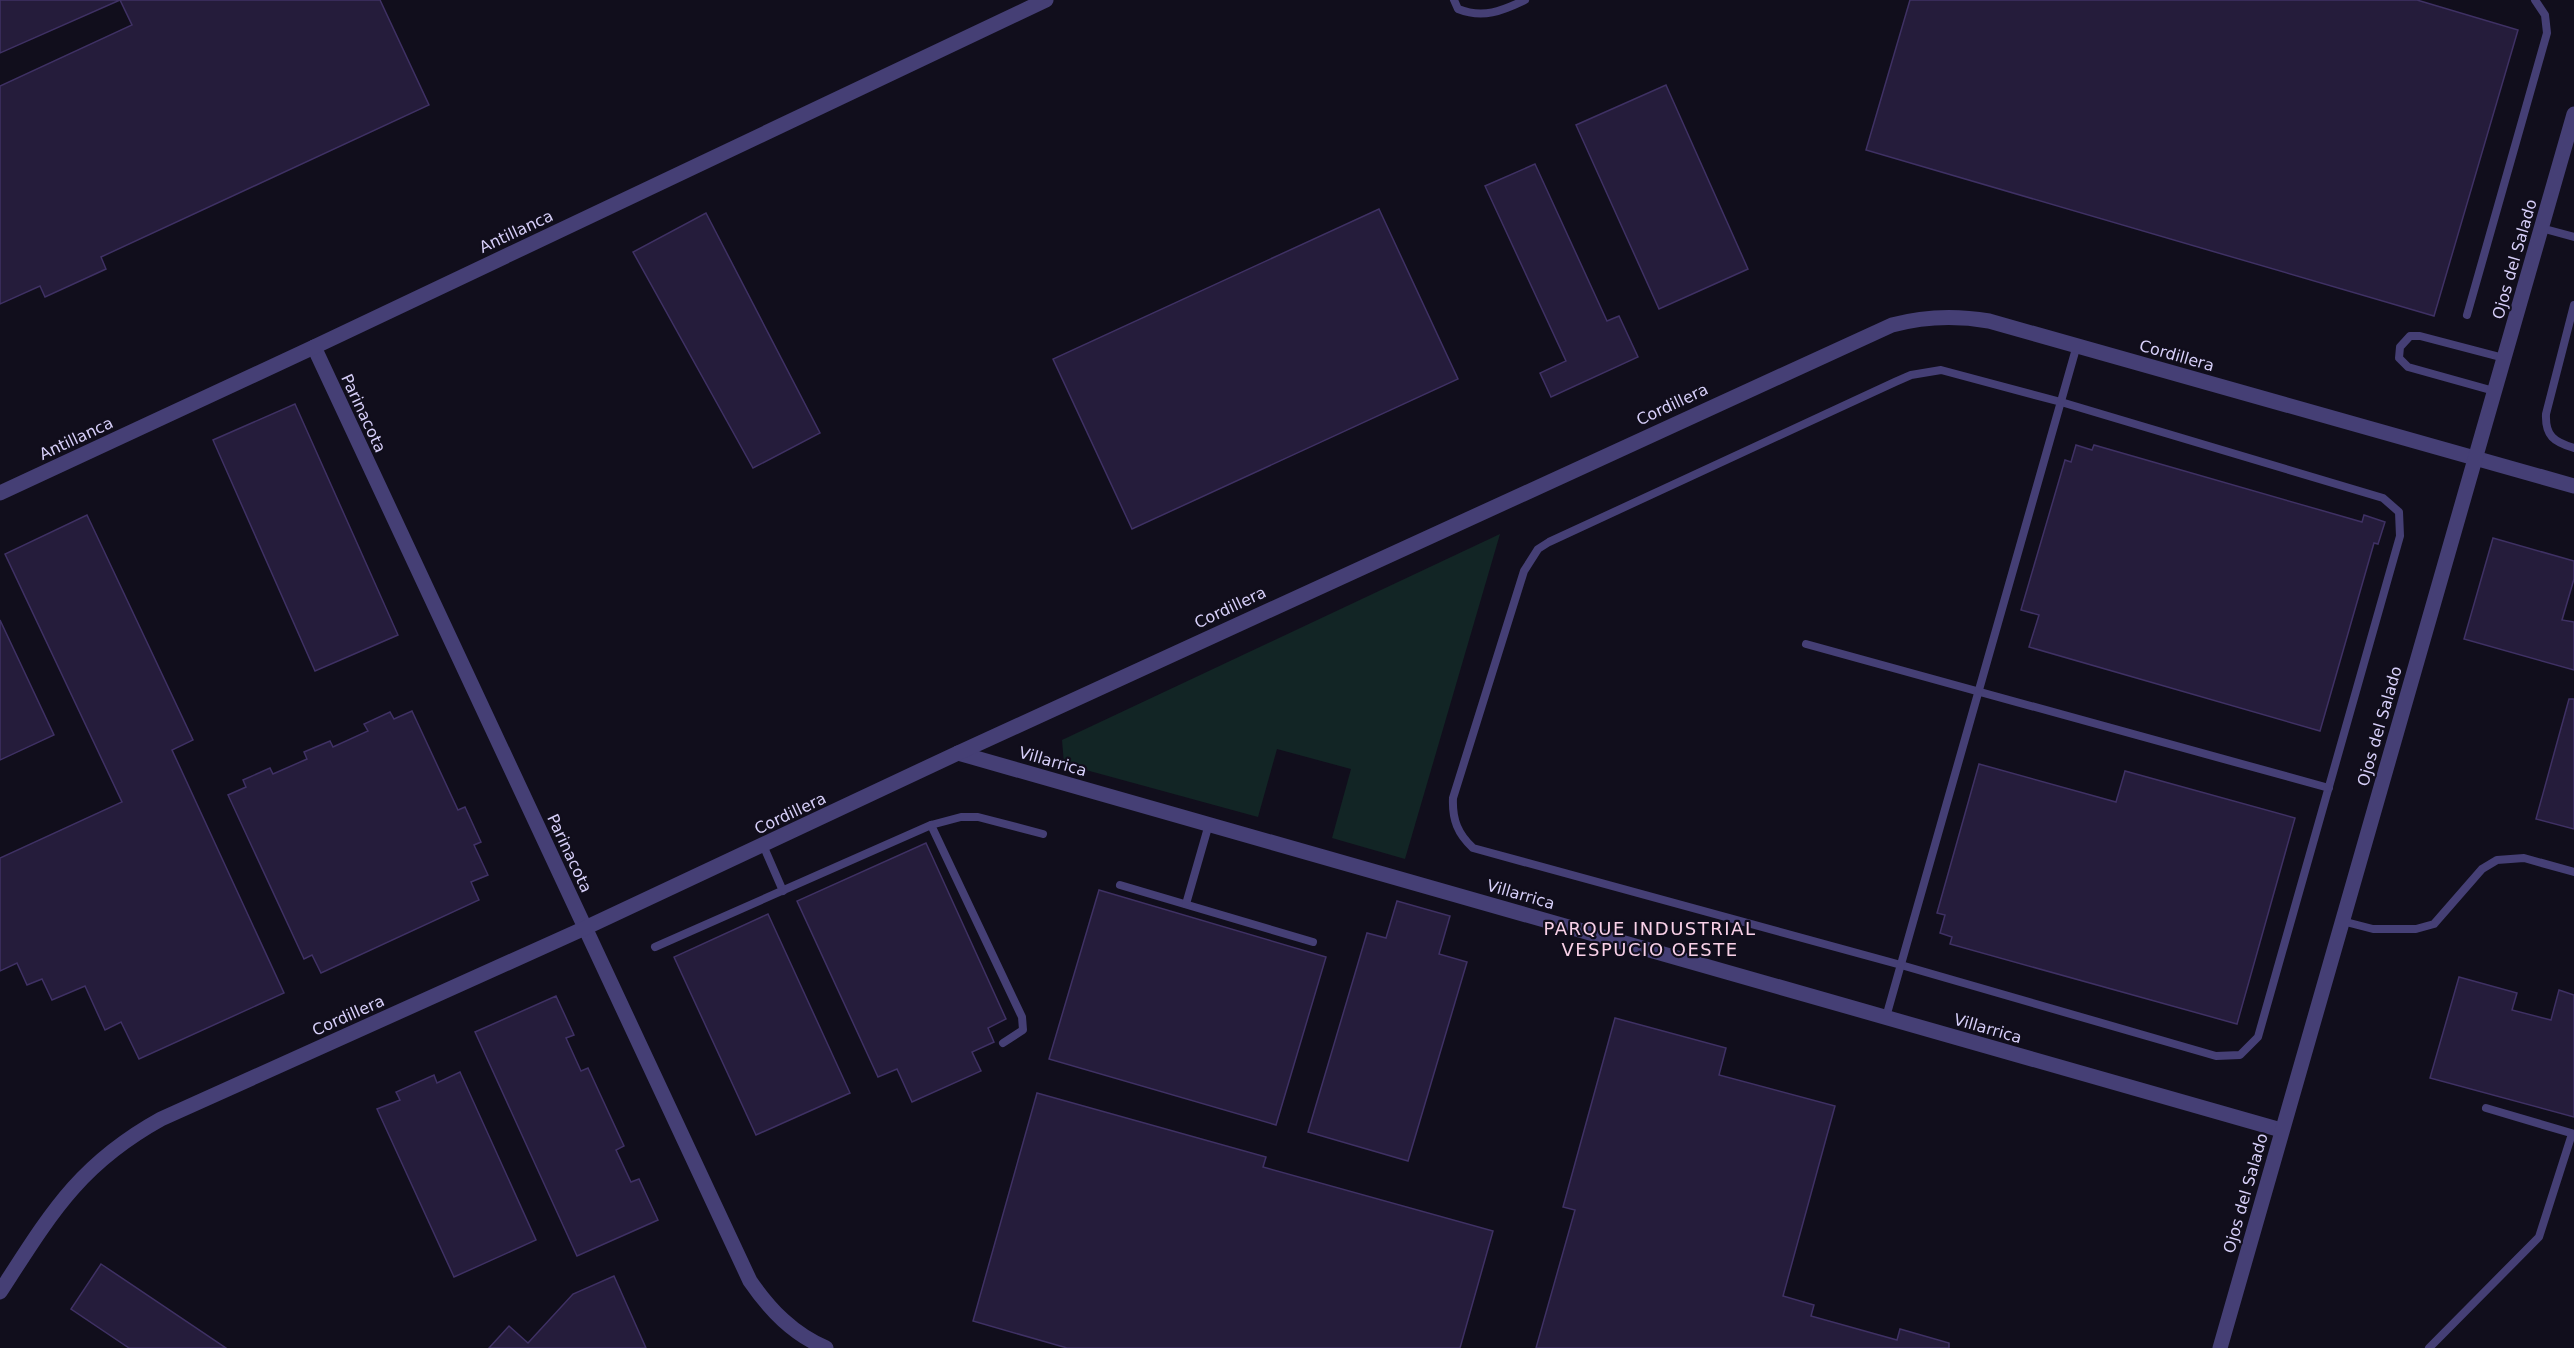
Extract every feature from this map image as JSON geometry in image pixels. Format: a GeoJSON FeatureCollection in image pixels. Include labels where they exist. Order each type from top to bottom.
{"type":"FeatureCollection","features":[{"type":"Feature","properties":{"kind":"street","name":"Antillanca"},"geometry":{"type":"LineString","coordinates":[[0,493],[314,347],[1046,0]]}},
{"type":"Feature","properties":{"kind":"street","name":"Ojos del Salado"},"geometry":{"type":"LineString","coordinates":[[2220,1348],[2574,114]]}},
{"type":"Feature","properties":{"kind":"street","name":"Cordillera"},"geometry":{"type":"LineString","coordinates":[[0,1292],[69,1190],[103,1156],[141,1130],[172,1114],[585,928],[958,753],[1874,331],[1928,317],[1959,317],[1989,321],[2574,486]]}},
{"type":"Feature","properties":{"kind":"street","name":"Parinacota"},"geometry":{"type":"LineString","coordinates":[[314,347],[750,1281],[762,1299],[789,1326],[826,1348]]}},
{"type":"Feature","properties":{"kind":"street","name":"Villarrica"},"geometry":{"type":"LineString","coordinates":[[958,753],[2282,1130]]}},
{"type":"Feature","properties":{"kind":"lane"},"geometry":{"type":"LineString","coordinates":[[1454,0],[1458,9],[1473,14],[1488,14],[1525,0]]}},
{"type":"Feature","properties":{"kind":"lane"},"geometry":{"type":"LineString","coordinates":[[2467,315],[2547,33],[2545,15],[2535,0]]}},
{"type":"Feature","properties":{"kind":"lane"},"geometry":{"type":"LineString","coordinates":[[2541,228],[2574,237]]}},
{"type":"Feature","properties":{"kind":"lane"},"geometry":{"type":"LineString","coordinates":[[2574,305],[2546,414],[2545,428],[2554,440],[2574,448]]}},
{"type":"Feature","properties":{"kind":"lane"},"geometry":{"type":"LineString","coordinates":[[2494,391],[2408,367],[2399,358],[2400,346],[2409,336],[2420,336],[2504,358]]}},
{"type":"Feature","properties":{"kind":"lane"},"geometry":{"type":"LineString","coordinates":[[1886,1017],[2077,345]]}},
{"type":"Feature","properties":{"kind":"lane"},"geometry":{"type":"LineString","coordinates":[[1941,370],[2061,402],[2383,498],[2399,512],[2400,536],[2329,788],[2258,1037],[2240,1054],[2216,1056],[1901,965],[1473,848],[1456,828],[1452,812],[1453,798],[1524,572],[1534,555],[1549,542],[1911,375],[1941,370]]}},
{"type":"Feature","properties":{"kind":"lane"},"geometry":{"type":"LineString","coordinates":[[1806,644],[2329,788]]}},
{"type":"Feature","properties":{"kind":"lane"},"geometry":{"type":"LineString","coordinates":[[655,947],[931,825],[961,817],[978,817],[1043,834]]}},
{"type":"Feature","properties":{"kind":"lane"},"geometry":{"type":"LineString","coordinates":[[1186,904],[1209,824]]}},
{"type":"Feature","properties":{"kind":"lane"},"geometry":{"type":"LineString","coordinates":[[931,825],[1022,1017],[1023,1030],[1003,1043]]}},
{"type":"Feature","properties":{"kind":"lane"},"geometry":{"type":"LineString","coordinates":[[763,845],[783,891]]}},
{"type":"Feature","properties":{"kind":"lane"},"geometry":{"type":"LineString","coordinates":[[2341,921],[2373,929],[2416,929],[2434,924],[2482,869],[2497,860],[2524,858],[2574,872]]}},
{"type":"Feature","properties":{"kind":"lane"},"geometry":{"type":"LineString","coordinates":[[1120,885],[1313,942]]}},
{"type":"Feature","properties":{"kind":"lane"},"geometry":{"type":"LineString","coordinates":[[2429,1348],[2539,1237],[2573,1134],[2486,1108]]}},
{"type":"Feature","properties":{"kind":"green space"},"geometry":{"type":"Polygon","coordinates":[[[1500,534],[1405,859],[1332,838],[1351,769],[1277,749],[1258,817],[1064,764],[1062,740],[1500,534]]]}},
{"type":"Feature","properties":{"kind":"building"},"geometry":{"type":"Polygon","coordinates":[[[0,0],[120,0],[0,53],[0,0]]]}},
{"type":"Feature","properties":{"kind":"building"},"geometry":{"type":"Polygon","coordinates":[[[120,0],[380,0],[429,105],[101,257],[106,269],[45,297],[40,286],[0,304],[0,86],[132,25],[120,0]]]}},
{"type":"Feature","properties":{"kind":"building"},"geometry":{"type":"Polygon","coordinates":[[[1910,0],[2417,0],[2518,30],[2434,316],[1866,150],[1910,0]]]}},
{"type":"Feature","properties":{"kind":"building"},"geometry":{"type":"Polygon","coordinates":[[[1666,85],[1748,269],[1659,309],[1576,125],[1666,85]]]}},
{"type":"Feature","properties":{"kind":"building"},"geometry":{"type":"Polygon","coordinates":[[[1535,164],[1607,321],[1619,316],[1638,357],[1551,397],[1540,373],[1566,361],[1485,186],[1535,164]]]}},
{"type":"Feature","properties":{"kind":"building"},"geometry":{"type":"Polygon","coordinates":[[[1379,209],[1458,379],[1132,529],[1053,359],[1379,209]]]}},
{"type":"Feature","properties":{"kind":"building"},"geometry":{"type":"Polygon","coordinates":[[[706,213],[820,433],[753,468],[633,252],[706,213]]]}},
{"type":"Feature","properties":{"kind":"building"},"geometry":{"type":"Polygon","coordinates":[[[295,404],[398,635],[315,671],[213,440],[295,404]]]}},
{"type":"Feature","properties":{"kind":"building"},"geometry":{"type":"Polygon","coordinates":[[[2076,445],[2092,450],[2094,445],[2362,522],[2364,515],[2385,522],[2378,544],[2374,543],[2320,731],[2029,647],[2039,615],[2021,610],[2065,460],[2071,462],[2076,445]]]}},
{"type":"Feature","properties":{"kind":"building"},"geometry":{"type":"Polygon","coordinates":[[[87,515],[193,740],[172,750],[284,993],[139,1059],[121,1022],[105,1030],[85,986],[52,1000],[42,979],[27,985],[17,963],[0,971],[0,858],[122,802],[5,554],[87,515]]]}},
{"type":"Feature","properties":{"kind":"building"},"geometry":{"type":"Polygon","coordinates":[[[2493,538],[2574,561],[2574,579],[2562,620],[2574,622],[2574,670],[2464,639],[2493,538]]]}},
{"type":"Feature","properties":{"kind":"building"},"geometry":{"type":"Polygon","coordinates":[[[0,620],[54,735],[0,760],[0,620]]]}},
{"type":"Feature","properties":{"kind":"building"},"geometry":{"type":"Polygon","coordinates":[[[2569,699],[2574,699],[2574,829],[2536,819],[2569,699]]]}},
{"type":"Feature","properties":{"kind":"building"},"geometry":{"type":"Polygon","coordinates":[[[412,711],[458,810],[465,807],[481,842],[474,845],[488,875],[471,882],[479,900],[321,973],[312,955],[304,959],[228,795],[246,787],[243,780],[270,768],[273,774],[307,759],[304,752],[330,741],[333,747],[368,731],[364,724],[390,712],[394,719],[412,711]]]}},
{"type":"Feature","properties":{"kind":"building"},"geometry":{"type":"Polygon","coordinates":[[[1979,764],[2116,802],[2125,771],[2295,818],[2237,1024],[1950,944],[1952,937],[1940,933],[1945,915],[1937,913],[1979,764]]]}},
{"type":"Feature","properties":{"kind":"building"},"geometry":{"type":"Polygon","coordinates":[[[926,843],[1006,1019],[988,1028],[994,1042],[972,1052],[981,1071],[912,1102],[897,1069],[878,1077],[797,901],[926,843]]]}},
{"type":"Feature","properties":{"kind":"building"},"geometry":{"type":"Polygon","coordinates":[[[1099,890],[1326,957],[1276,1125],[1049,1059],[1099,890]]]}},
{"type":"Feature","properties":{"kind":"building"},"geometry":{"type":"Polygon","coordinates":[[[1397,901],[1450,916],[1439,954],[1467,962],[1408,1161],[1308,1132],[1367,933],[1386,938],[1397,901]]]}},
{"type":"Feature","properties":{"kind":"building"},"geometry":{"type":"Polygon","coordinates":[[[768,914],[850,1093],[756,1135],[674,957],[768,914]]]}},
{"type":"Feature","properties":{"kind":"building"},"geometry":{"type":"Polygon","coordinates":[[[2459,977],[2517,993],[2512,1010],[2551,1020],[2559,990],[2574,995],[2574,1117],[2430,1078],[2459,977]]]}},
{"type":"Feature","properties":{"kind":"building"},"geometry":{"type":"Polygon","coordinates":[[[556,996],[574,1035],[566,1038],[581,1071],[588,1068],[624,1146],[616,1150],[631,1182],[639,1179],[658,1220],[577,1256],[475,1032],[556,996]]]}},
{"type":"Feature","properties":{"kind":"building"},"geometry":{"type":"Polygon","coordinates":[[[1615,1018],[1726,1048],[1719,1075],[1835,1106],[1783,1296],[1814,1305],[1811,1316],[1897,1340],[1900,1329],[1949,1343],[1949,1348],[1536,1348],[1575,1210],[1563,1207],[1615,1018]]]}},
{"type":"Feature","properties":{"kind":"building"},"geometry":{"type":"Polygon","coordinates":[[[460,1072],[536,1240],[454,1277],[377,1109],[400,1100],[396,1092],[434,1075],[437,1083],[460,1072]]]}},
{"type":"Feature","properties":{"kind":"building"},"geometry":{"type":"Polygon","coordinates":[[[1037,1093],[1266,1157],[1263,1167],[1493,1231],[1460,1348],[1067,1348],[973,1321],[1037,1093]]]}},
{"type":"Feature","properties":{"kind":"building"},"geometry":{"type":"Polygon","coordinates":[[[101,1264],[226,1348],[129,1348],[71,1309],[101,1264]]]}},
{"type":"Feature","properties":{"kind":"building"},"geometry":{"type":"Polygon","coordinates":[[[614,1276],[646,1348],[489,1348],[509,1326],[528,1343],[573,1294],[614,1276]]]}},
{"type":"Feature","properties":{"kind":"district","name":"PARQUE INDUSTRIAL VESPUCIO OESTE"},"geometry":{"type":"Point","coordinates":[1650,939]}}]}
